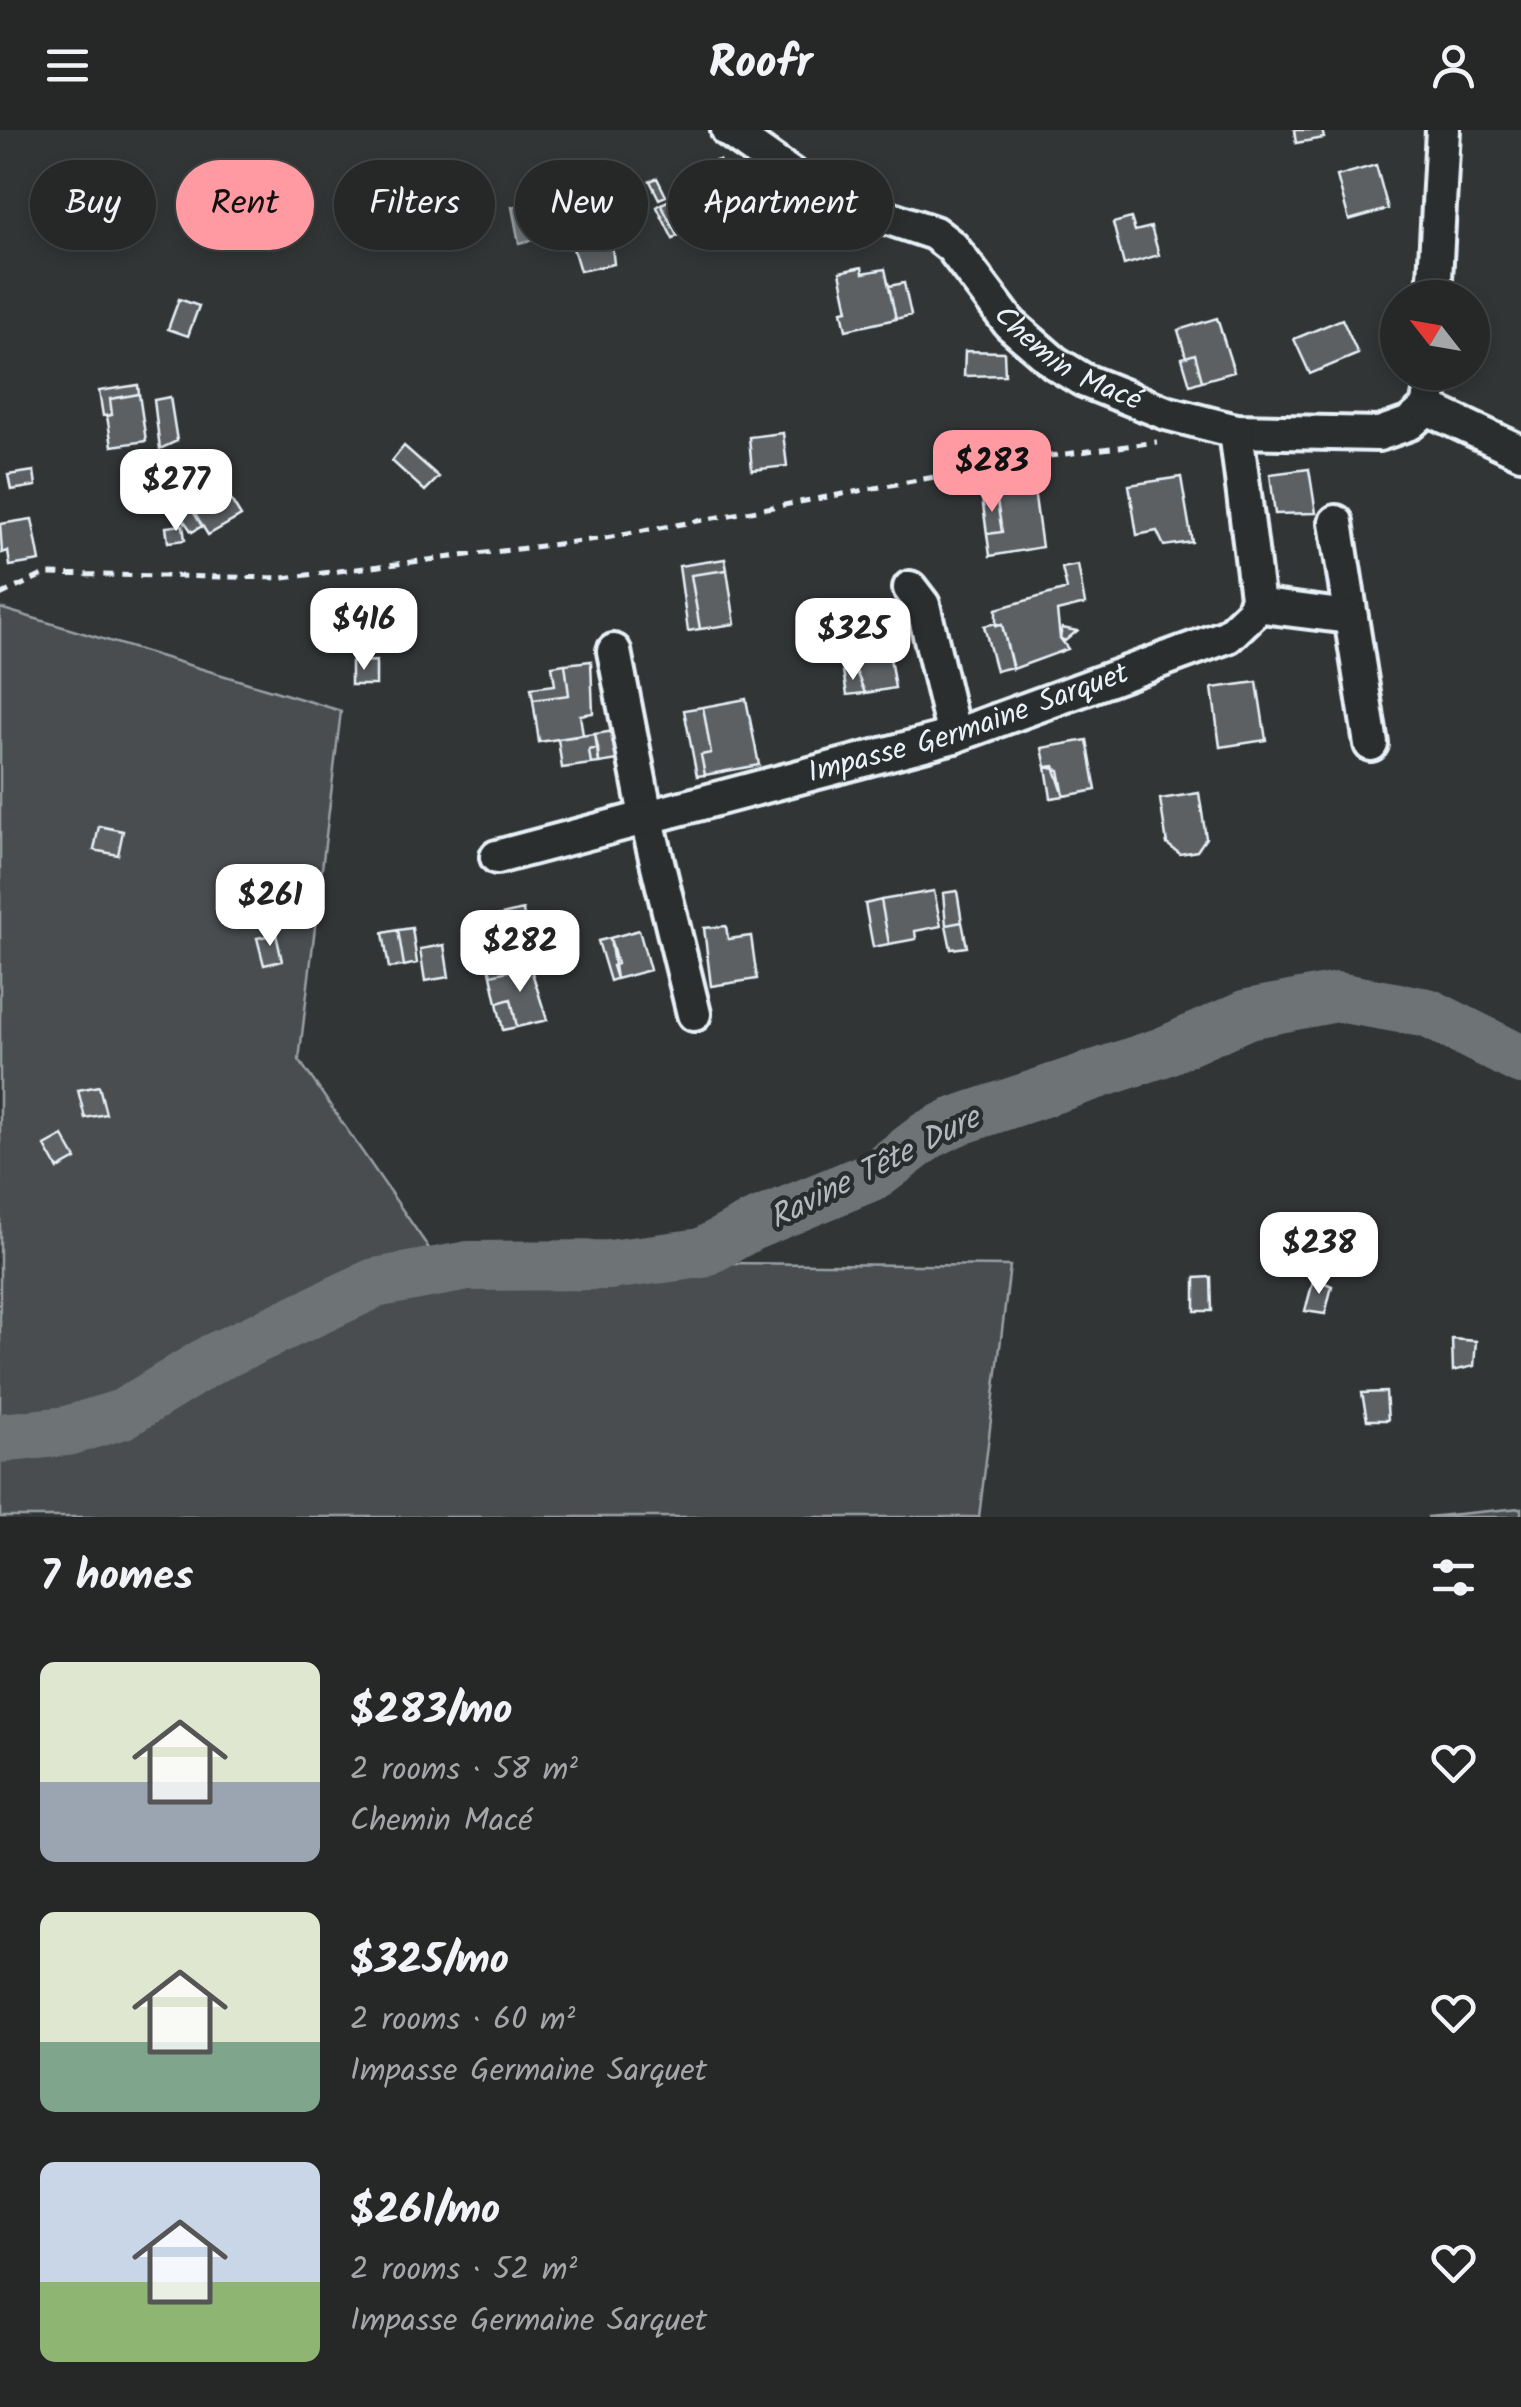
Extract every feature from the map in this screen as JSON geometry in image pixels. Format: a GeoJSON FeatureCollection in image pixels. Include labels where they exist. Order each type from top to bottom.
{"type":"FeatureCollection","features":[{"type":"Feature","properties":{"kind":"street","name":"Chemin Macé"},"geometry":{"type":"LineString","coordinates":[[728,130],[820,195],[934,233],[952,247],[1010,324],[1055,363],[1083,380],[1166,413],[1236,431],[1379,434],[1410,423],[1427,408]]}},
{"type":"Feature","properties":{"kind":"street"},"geometry":{"type":"LineString","coordinates":[[1435,280],[1443,130]]}},
{"type":"Feature","properties":{"kind":"street"},"geometry":{"type":"LineString","coordinates":[[1430,390],[1427,408],[1521,452]]}},
{"type":"Feature","properties":{"kind":"street"},"geometry":{"type":"LineString","coordinates":[[1236,431],[1255,605],[1349,617]]}},
{"type":"Feature","properties":{"kind":"street"},"geometry":{"type":"LineString","coordinates":[[1336,522],[1371,744]]}},
{"type":"Feature","properties":{"kind":"street"},"geometry":{"type":"LineString","coordinates":[[910,588],[923,605],[954,736]]}},
{"type":"Feature","properties":{"kind":"street","name":"Impasse Germaine Sarquet"},"geometry":{"type":"LineString","coordinates":[[497,857],[954,736],[1228,636],[1255,605]]}},
{"type":"Feature","properties":{"kind":"street"},"geometry":{"type":"LineString","coordinates":[[614,651],[646,816],[694,1014]]}},
{"type":"Feature","properties":{"kind":"path"},"geometry":{"type":"LineString","coordinates":[[0,595],[44,574],[283,578],[606,538],[1042,457],[1172,438]]}},
{"type":"Feature","properties":{"kind":"shaded area"},"geometry":{"type":"Polygon","coordinates":[[[0,608],[341,711],[299,1060],[437,1260],[1010,1266],[979,1517],[0,1517],[0,608]]]}},
{"type":"Feature","properties":{"kind":"shaded area"},"geometry":{"type":"Polygon","coordinates":[[[1521,1508],[1521,1517],[1427,1517],[1521,1508]]]}},
{"type":"Feature","properties":{"kind":"building"},"geometry":{"type":"Polygon","coordinates":[[[1294,130],[1322,130],[1324,138],[1296,143],[1294,130]]]}},
{"type":"Feature","properties":{"kind":"building"},"geometry":{"type":"Polygon","coordinates":[[[1376,165],[1388,209],[1349,220],[1337,176],[1376,165]]]}},
{"type":"Feature","properties":{"kind":"building"},"geometry":{"type":"Polygon","coordinates":[[[657,178],[666,196],[659,199],[650,181],[657,178]]]}},
{"type":"Feature","properties":{"kind":"building"},"geometry":{"type":"Polygon","coordinates":[[[661,204],[668,229],[657,207],[661,204]]]}},
{"type":"Feature","properties":{"kind":"building"},"geometry":{"type":"Polygon","coordinates":[[[1131,218],[1135,231],[1151,227],[1159,255],[1124,265],[1113,223],[1131,218]]]}},
{"type":"Feature","properties":{"kind":"building"},"geometry":{"type":"Polygon","coordinates":[[[574,250],[612,250],[614,264],[580,271],[574,250]]]}},
{"type":"Feature","properties":{"kind":"building"},"geometry":{"type":"Polygon","coordinates":[[[862,267],[863,273],[885,269],[896,319],[846,330],[842,311],[848,310],[840,272],[862,267]]]}},
{"type":"Feature","properties":{"kind":"building"},"geometry":{"type":"Polygon","coordinates":[[[904,283],[911,315],[896,319],[889,286],[904,283]]]}},
{"type":"Feature","properties":{"kind":"building"},"geometry":{"type":"Polygon","coordinates":[[[179,299],[199,306],[188,336],[168,329],[179,299]]]}},
{"type":"Feature","properties":{"kind":"building"},"geometry":{"type":"Polygon","coordinates":[[[1217,318],[1234,372],[1202,381],[1195,354],[1186,357],[1178,330],[1217,318]]]}},
{"type":"Feature","properties":{"kind":"building"},"geometry":{"type":"Polygon","coordinates":[[[1342,319],[1358,354],[1310,374],[1294,339],[1342,319]]]}},
{"type":"Feature","properties":{"kind":"building"},"geometry":{"type":"Polygon","coordinates":[[[965,351],[1004,352],[1005,375],[964,376],[965,351]]]}},
{"type":"Feature","properties":{"kind":"building"},"geometry":{"type":"Polygon","coordinates":[[[1195,354],[1202,381],[1190,385],[1182,358],[1195,354]]]}},
{"type":"Feature","properties":{"kind":"building"},"geometry":{"type":"Polygon","coordinates":[[[138,385],[139,394],[110,399],[112,415],[103,416],[99,391],[138,385]]]}},
{"type":"Feature","properties":{"kind":"building"},"geometry":{"type":"Polygon","coordinates":[[[139,394],[146,441],[112,446],[107,416],[112,415],[110,399],[139,394]]]}},
{"type":"Feature","properties":{"kind":"building"},"geometry":{"type":"Polygon","coordinates":[[[170,397],[177,441],[160,449],[154,400],[170,397]]]}},
{"type":"Feature","properties":{"kind":"building"},"geometry":{"type":"Polygon","coordinates":[[[783,433],[787,466],[752,470],[749,437],[783,433]]]}},
{"type":"Feature","properties":{"kind":"building"},"geometry":{"type":"Polygon","coordinates":[[[404,446],[439,477],[425,491],[392,461],[404,446]]]}},
{"type":"Feature","properties":{"kind":"building"},"geometry":{"type":"Polygon","coordinates":[[[1309,469],[1316,513],[1275,514],[1270,474],[1309,469]]]}},
{"type":"Feature","properties":{"kind":"building"},"geometry":{"type":"Polygon","coordinates":[[[34,471],[36,486],[11,490],[8,475],[34,471]]]}},
{"type":"Feature","properties":{"kind":"building"},"geometry":{"type":"Polygon","coordinates":[[[215,474],[241,516],[208,535],[183,494],[215,474]]]}},
{"type":"Feature","properties":{"kind":"building"},"geometry":{"type":"Polygon","coordinates":[[[1181,477],[1192,542],[1164,546],[1157,531],[1137,535],[1129,485],[1181,477]]]}},
{"type":"Feature","properties":{"kind":"building"},"geometry":{"type":"Polygon","coordinates":[[[1034,490],[1042,547],[990,556],[987,534],[1002,532],[996,495],[1034,490]]]}},
{"type":"Feature","properties":{"kind":"building"},"geometry":{"type":"Polygon","coordinates":[[[996,495],[1002,532],[987,534],[982,498],[996,495]]]}},
{"type":"Feature","properties":{"kind":"building"},"geometry":{"type":"Polygon","coordinates":[[[191,508],[202,526],[192,532],[180,515],[191,508]]]}},
{"type":"Feature","properties":{"kind":"building"},"geometry":{"type":"Polygon","coordinates":[[[32,519],[40,561],[10,566],[8,551],[2,553],[0,524],[32,519]]]}},
{"type":"Feature","properties":{"kind":"building"},"geometry":{"type":"Polygon","coordinates":[[[183,525],[185,540],[168,542],[166,527],[183,525]]]}},
{"type":"Feature","properties":{"kind":"building"},"geometry":{"type":"Polygon","coordinates":[[[725,559],[727,570],[691,575],[700,629],[688,631],[679,566],[725,559]]]}},
{"type":"Feature","properties":{"kind":"building"},"geometry":{"type":"Polygon","coordinates":[[[1078,565],[1085,604],[1057,611],[1060,638],[1068,649],[1013,669],[1002,625],[996,626],[996,609],[1067,589],[1062,568],[1078,565]]]}},
{"type":"Feature","properties":{"kind":"building"},"geometry":{"type":"Polygon","coordinates":[[[727,570],[735,624],[700,629],[691,575],[727,570]]]}},
{"type":"Feature","properties":{"kind":"building"},"geometry":{"type":"Polygon","coordinates":[[[1002,625],[1012,667],[996,671],[984,626],[1002,625]]]}},
{"type":"Feature","properties":{"kind":"building"},"geometry":{"type":"Polygon","coordinates":[[[1062,628],[1077,631],[1065,641],[1060,638],[1062,628]]]}},
{"type":"Feature","properties":{"kind":"building"},"geometry":{"type":"Polygon","coordinates":[[[888,646],[895,688],[865,693],[855,669],[843,671],[840,654],[888,646]]]}},
{"type":"Feature","properties":{"kind":"building"},"geometry":{"type":"Polygon","coordinates":[[[376,661],[376,685],[351,685],[351,662],[376,661]]]}},
{"type":"Feature","properties":{"kind":"building"},"geometry":{"type":"Polygon","coordinates":[[[591,661],[593,713],[580,715],[583,735],[539,742],[533,700],[569,695],[565,664],[591,661]]]}},
{"type":"Feature","properties":{"kind":"building"},"geometry":{"type":"Polygon","coordinates":[[[565,664],[569,695],[533,700],[531,688],[555,685],[552,666],[565,664]]]}},
{"type":"Feature","properties":{"kind":"building"},"geometry":{"type":"Polygon","coordinates":[[[855,669],[865,693],[847,695],[843,671],[855,669]]]}},
{"type":"Feature","properties":{"kind":"building"},"geometry":{"type":"Polygon","coordinates":[[[1257,682],[1266,740],[1220,747],[1212,688],[1257,682]]]}},
{"type":"Feature","properties":{"kind":"building"},"geometry":{"type":"Polygon","coordinates":[[[746,699],[759,765],[705,775],[701,755],[711,753],[703,707],[746,699]]]}},
{"type":"Feature","properties":{"kind":"building"},"geometry":{"type":"Polygon","coordinates":[[[703,707],[711,753],[701,755],[705,775],[697,776],[684,710],[703,707]]]}},
{"type":"Feature","properties":{"kind":"building"},"geometry":{"type":"Polygon","coordinates":[[[614,731],[618,760],[599,763],[595,734],[614,731]]]}},
{"type":"Feature","properties":{"kind":"building"},"geometry":{"type":"Polygon","coordinates":[[[595,734],[598,748],[589,750],[591,764],[562,768],[558,739],[595,734]]]}},
{"type":"Feature","properties":{"kind":"building"},"geometry":{"type":"Polygon","coordinates":[[[1087,740],[1096,790],[1064,796],[1059,770],[1046,767],[1042,748],[1087,740]]]}},
{"type":"Feature","properties":{"kind":"building"},"geometry":{"type":"Polygon","coordinates":[[[598,748],[599,763],[591,764],[589,750],[598,748]]]}},
{"type":"Feature","properties":{"kind":"building"},"geometry":{"type":"Polygon","coordinates":[[[1054,766],[1064,796],[1051,798],[1046,767],[1054,766]]]}},
{"type":"Feature","properties":{"kind":"building"},"geometry":{"type":"Polygon","coordinates":[[[1199,793],[1206,838],[1197,851],[1180,854],[1167,844],[1160,799],[1199,793]]]}},
{"type":"Feature","properties":{"kind":"building"},"geometry":{"type":"Polygon","coordinates":[[[99,826],[123,831],[118,855],[94,850],[99,826]]]}},
{"type":"Feature","properties":{"kind":"building"},"geometry":{"type":"Polygon","coordinates":[[[934,891],[941,926],[915,931],[916,939],[889,944],[881,900],[934,891]]]}},
{"type":"Feature","properties":{"kind":"building"},"geometry":{"type":"Polygon","coordinates":[[[957,891],[962,922],[946,925],[943,893],[957,891]]]}},
{"type":"Feature","properties":{"kind":"building"},"geometry":{"type":"Polygon","coordinates":[[[881,900],[889,944],[873,947],[865,904],[881,900]]]}},
{"type":"Feature","properties":{"kind":"building"},"geometry":{"type":"Polygon","coordinates":[[[523,910],[530,966],[491,975],[484,947],[498,944],[493,917],[523,910]]]}},
{"type":"Feature","properties":{"kind":"building"},"geometry":{"type":"Polygon","coordinates":[[[493,917],[498,944],[484,947],[478,920],[493,917]]]}},
{"type":"Feature","properties":{"kind":"building"},"geometry":{"type":"Polygon","coordinates":[[[962,922],[967,947],[951,949],[946,925],[962,922]]]}},
{"type":"Feature","properties":{"kind":"building"},"geometry":{"type":"Polygon","coordinates":[[[726,926],[728,939],[751,936],[757,979],[711,986],[704,928],[726,926]]]}},
{"type":"Feature","properties":{"kind":"building"},"geometry":{"type":"Polygon","coordinates":[[[412,928],[417,963],[404,966],[398,930],[412,928]]]}},
{"type":"Feature","properties":{"kind":"building"},"geometry":{"type":"Polygon","coordinates":[[[398,930],[404,966],[389,968],[383,933],[398,930]]]}},
{"type":"Feature","properties":{"kind":"building"},"geometry":{"type":"Polygon","coordinates":[[[639,930],[650,970],[616,979],[610,938],[639,930]]]}},
{"type":"Feature","properties":{"kind":"building"},"geometry":{"type":"Polygon","coordinates":[[[276,934],[282,961],[264,965],[257,938],[276,934]]]}},
{"type":"Feature","properties":{"kind":"building"},"geometry":{"type":"Polygon","coordinates":[[[610,938],[617,964],[612,966],[616,979],[610,981],[598,941],[610,938]]]}},
{"type":"Feature","properties":{"kind":"building"},"geometry":{"type":"Polygon","coordinates":[[[444,945],[449,977],[425,981],[420,949],[444,945]]]}},
{"type":"Feature","properties":{"kind":"building"},"geometry":{"type":"Polygon","coordinates":[[[530,966],[547,1020],[517,1027],[511,999],[497,1003],[491,975],[530,966]]]}},
{"type":"Feature","properties":{"kind":"building"},"geometry":{"type":"Polygon","coordinates":[[[511,999],[517,1027],[503,1030],[497,1003],[511,999]]]}},
{"type":"Feature","properties":{"kind":"building"},"geometry":{"type":"Polygon","coordinates":[[[99,1086],[106,1114],[85,1118],[78,1090],[99,1086]]]}},
{"type":"Feature","properties":{"kind":"building"},"geometry":{"type":"Polygon","coordinates":[[[63,1136],[76,1159],[58,1169],[45,1146],[63,1136]]]}},
{"type":"Feature","properties":{"kind":"building"},"geometry":{"type":"Polygon","coordinates":[[[1211,1277],[1212,1311],[1195,1311],[1195,1278],[1211,1277]]]}},
{"type":"Feature","properties":{"kind":"building"},"geometry":{"type":"Polygon","coordinates":[[[1314,1278],[1332,1286],[1325,1314],[1305,1311],[1314,1278]]]}},
{"type":"Feature","properties":{"kind":"building"},"geometry":{"type":"Polygon","coordinates":[[[1452,1339],[1476,1341],[1474,1366],[1453,1371],[1452,1339]]]}},
{"type":"Feature","properties":{"kind":"building"},"geometry":{"type":"Polygon","coordinates":[[[1386,1392],[1388,1420],[1367,1420],[1362,1393],[1386,1392]]]}},
{"type":"Feature","properties":{"kind":"waterway","name":"Ravine Tête Dure"},"geometry":{"type":"LineString","coordinates":[[0,1438],[67,1431],[123,1414],[212,1359],[375,1283],[468,1266],[609,1265],[702,1253],[749,1227],[877,1174],[928,1135],[954,1122],[1163,1052],[1248,1014],[1337,997],[1428,1013],[1521,1060]]}}]}
